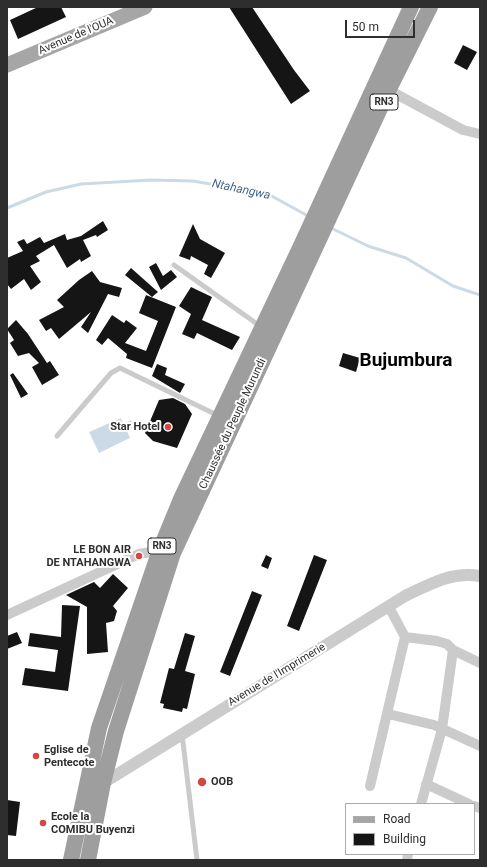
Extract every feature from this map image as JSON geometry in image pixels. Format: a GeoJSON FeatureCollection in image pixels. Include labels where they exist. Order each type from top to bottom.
{"type":"FeatureCollection","features":[{"type":"Feature","properties":{"kind":"highway","name":"Chaussée du Peuple Murundi"},"geometry":{"type":"LineString","coordinates":[[71,860],[99,728],[167,551],[382,87],[411,7]]}},
{"type":"Feature","properties":{"kind":"highway","name":"Chaussée du Peuple Murundi"},"geometry":{"type":"LineString","coordinates":[[382,87],[430,7]]}},
{"type":"Feature","properties":{"kind":"highway","name":"Chaussée du Peuple Murundi"},"geometry":{"type":"LineString","coordinates":[[88,860],[103,783],[116,731],[181,499],[262,328],[307,251]]}},
{"type":"Feature","properties":{"kind":"main road","name":"Avenue de l'OUA"},"geometry":{"type":"LineString","coordinates":[[7,65],[145,7]]}},
{"type":"Feature","properties":{"kind":"street"},"geometry":{"type":"LineString","coordinates":[[382,87],[463,130],[480,134]]}},
{"type":"Feature","properties":{"kind":"street"},"geometry":{"type":"LineString","coordinates":[[7,615],[139,554],[167,551]]}},
{"type":"Feature","properties":{"kind":"street","name":"Avenue de l'Imprimerie"},"geometry":{"type":"LineString","coordinates":[[83,798],[103,783],[182,733],[389,607],[444,578],[470,574],[480,576]]}},
{"type":"Feature","properties":{"kind":"street"},"geometry":{"type":"LineString","coordinates":[[370,786],[405,637],[389,607]]}},
{"type":"Feature","properties":{"kind":"street"},"geometry":{"type":"LineString","coordinates":[[405,637],[437,641],[447,644],[453,650],[480,663]]}},
{"type":"Feature","properties":{"kind":"street"},"geometry":{"type":"LineString","coordinates":[[421,803],[442,729],[453,650]]}},
{"type":"Feature","properties":{"kind":"street"},"geometry":{"type":"LineString","coordinates":[[388,714],[442,729],[480,746]]}},
{"type":"Feature","properties":{"kind":"street"},"geometry":{"type":"LineString","coordinates":[[426,784],[467,803]]}},
{"type":"Feature","properties":{"kind":"lane"},"geometry":{"type":"LineString","coordinates":[[174,265],[262,328]]}},
{"type":"Feature","properties":{"kind":"lane"},"geometry":{"type":"LineString","coordinates":[[57,436],[111,373],[120,368],[221,416]]}},
{"type":"Feature","properties":{"kind":"lane"},"geometry":{"type":"LineString","coordinates":[[182,733],[197,860]]}},
{"type":"Feature","properties":{"kind":"water"},"geometry":{"type":"Polygon","coordinates":[[[121,418],[123,424],[131,420],[134,427],[127,431],[130,438],[99,453],[89,432],[121,418]]]}},
{"type":"Feature","properties":{"kind":"building"},"geometry":{"type":"Polygon","coordinates":[[[38,7],[61,7],[66,17],[18,39],[10,20],[38,7]]]}},
{"type":"Feature","properties":{"kind":"building"},"geometry":{"type":"Polygon","coordinates":[[[229,7],[252,7],[294,70],[310,91],[291,104],[229,7]]]}},
{"type":"Feature","properties":{"kind":"building"},"geometry":{"type":"Polygon","coordinates":[[[463,45],[477,52],[467,70],[454,63],[463,45]]]}},
{"type":"Feature","properties":{"kind":"building"},"geometry":{"type":"Polygon","coordinates":[[[103,221],[108,230],[97,237],[96,235],[83,240],[91,256],[81,262],[80,259],[67,268],[54,245],[36,256],[40,261],[30,266],[41,282],[31,290],[24,279],[11,289],[7,284],[7,258],[23,251],[17,242],[24,239],[27,244],[40,237],[44,243],[65,234],[67,240],[81,236],[103,221]]]}},
{"type":"Feature","properties":{"kind":"building"},"geometry":{"type":"Polygon","coordinates":[[[193,224],[200,239],[225,253],[211,278],[204,274],[208,265],[191,256],[190,260],[179,256],[193,224]]]}},
{"type":"Feature","properties":{"kind":"building"},"geometry":{"type":"Polygon","coordinates":[[[156,263],[163,276],[171,270],[177,277],[161,290],[149,267],[156,263]]]}},
{"type":"Feature","properties":{"kind":"building"},"geometry":{"type":"Polygon","coordinates":[[[131,268],[158,292],[152,297],[125,275],[131,268]]]}},
{"type":"Feature","properties":{"kind":"building"},"geometry":{"type":"Polygon","coordinates":[[[92,271],[100,282],[122,288],[119,297],[108,294],[88,333],[81,327],[91,312],[59,339],[51,328],[46,331],[39,320],[64,307],[57,300],[79,280],[92,271]]]}},
{"type":"Feature","properties":{"kind":"building"},"geometry":{"type":"Polygon","coordinates":[[[191,287],[212,297],[202,320],[240,337],[232,350],[197,333],[194,339],[182,334],[191,314],[179,306],[191,287]]]}},
{"type":"Feature","properties":{"kind":"building"},"geometry":{"type":"Polygon","coordinates":[[[146,295],[176,307],[152,368],[126,358],[127,354],[108,338],[102,345],[96,340],[112,315],[124,323],[126,320],[137,328],[125,343],[146,351],[158,321],[139,313],[146,295]]]}},
{"type":"Feature","properties":{"kind":"building"},"geometry":{"type":"Polygon","coordinates":[[[16,320],[28,334],[47,363],[50,361],[59,375],[42,385],[32,367],[39,363],[29,353],[18,356],[10,343],[14,340],[7,329],[16,320]]]}},
{"type":"Feature","properties":{"kind":"building"},"geometry":{"type":"Polygon","coordinates":[[[343,353],[360,358],[356,372],[339,366],[343,353]]]}},
{"type":"Feature","properties":{"kind":"building"},"geometry":{"type":"Polygon","coordinates":[[[157,364],[167,368],[165,375],[185,384],[180,393],[152,376],[157,364]]]}},
{"type":"Feature","properties":{"kind":"building"},"geometry":{"type":"Polygon","coordinates":[[[13,373],[28,394],[21,398],[10,375],[13,373]]]}},
{"type":"Feature","properties":{"kind":"building"},"geometry":{"type":"Polygon","coordinates":[[[173,398],[185,404],[192,414],[177,448],[153,441],[145,433],[159,400],[173,398]]]}},
{"type":"Feature","properties":{"kind":"building"},"geometry":{"type":"Polygon","coordinates":[[[266,555],[272,558],[268,569],[261,566],[266,555]]]}},
{"type":"Feature","properties":{"kind":"building"},"geometry":{"type":"Polygon","coordinates":[[[314,555],[327,560],[299,631],[287,626],[314,555]]]}},
{"type":"Feature","properties":{"kind":"building"},"geometry":{"type":"Polygon","coordinates":[[[113,574],[128,588],[113,606],[117,611],[114,621],[106,623],[108,652],[87,654],[87,607],[66,595],[94,582],[100,588],[113,574]]]}},
{"type":"Feature","properties":{"kind":"building"},"geometry":{"type":"Polygon","coordinates":[[[252,591],[262,595],[230,676],[220,672],[252,591]]]}},
{"type":"Feature","properties":{"kind":"building"},"geometry":{"type":"Polygon","coordinates":[[[62,605],[80,606],[68,691],[22,685],[25,668],[55,672],[58,650],[28,646],[30,633],[61,637],[62,605]]]}},
{"type":"Feature","properties":{"kind":"building"},"geometry":{"type":"Polygon","coordinates":[[[17,632],[22,643],[7,649],[7,636],[17,632]]]}},
{"type":"Feature","properties":{"kind":"building"},"geometry":{"type":"Polygon","coordinates":[[[185,633],[195,636],[185,671],[195,674],[187,709],[183,708],[182,712],[163,708],[164,704],[160,703],[169,668],[174,669],[185,633]]]}},
{"type":"Feature","properties":{"kind":"building"},"geometry":{"type":"Polygon","coordinates":[[[7,800],[20,802],[16,836],[7,835],[7,800]]]}},
{"type":"Feature","properties":{"kind":"waterway","name":"Ntahangwa"},"geometry":{"type":"LineString","coordinates":[[7,208],[46,192],[81,184],[151,180],[193,181],[268,194],[308,216]]}},
{"type":"Feature","properties":{"kind":"waterway","name":"Ntahangwa"},"geometry":{"type":"LineString","coordinates":[[329,227],[368,246],[406,258],[453,286],[480,295]]}},
{"type":"Feature","properties":{"kind":"place","name":"Star Hotel"},"geometry":{"type":"Point","coordinates":[168,427]}},
{"type":"Feature","properties":{"kind":"place","name":"LE BON AIR DE NTAHANGWA"},"geometry":{"type":"Point","coordinates":[139,556]}},
{"type":"Feature","properties":{"kind":"place","name":"Eglise de Pentecote"},"geometry":{"type":"Point","coordinates":[36,756]}},
{"type":"Feature","properties":{"kind":"place","name":"OOB"},"geometry":{"type":"Point","coordinates":[202,782]}},
{"type":"Feature","properties":{"kind":"place","name":"Ecole la COMIBU Buyenzi"},"geometry":{"type":"Point","coordinates":[43,823]}},
{"type":"Feature","properties":{"kind":"district","name":"Bujumbura"},"geometry":{"type":"Point","coordinates":[406,361]}}]}
